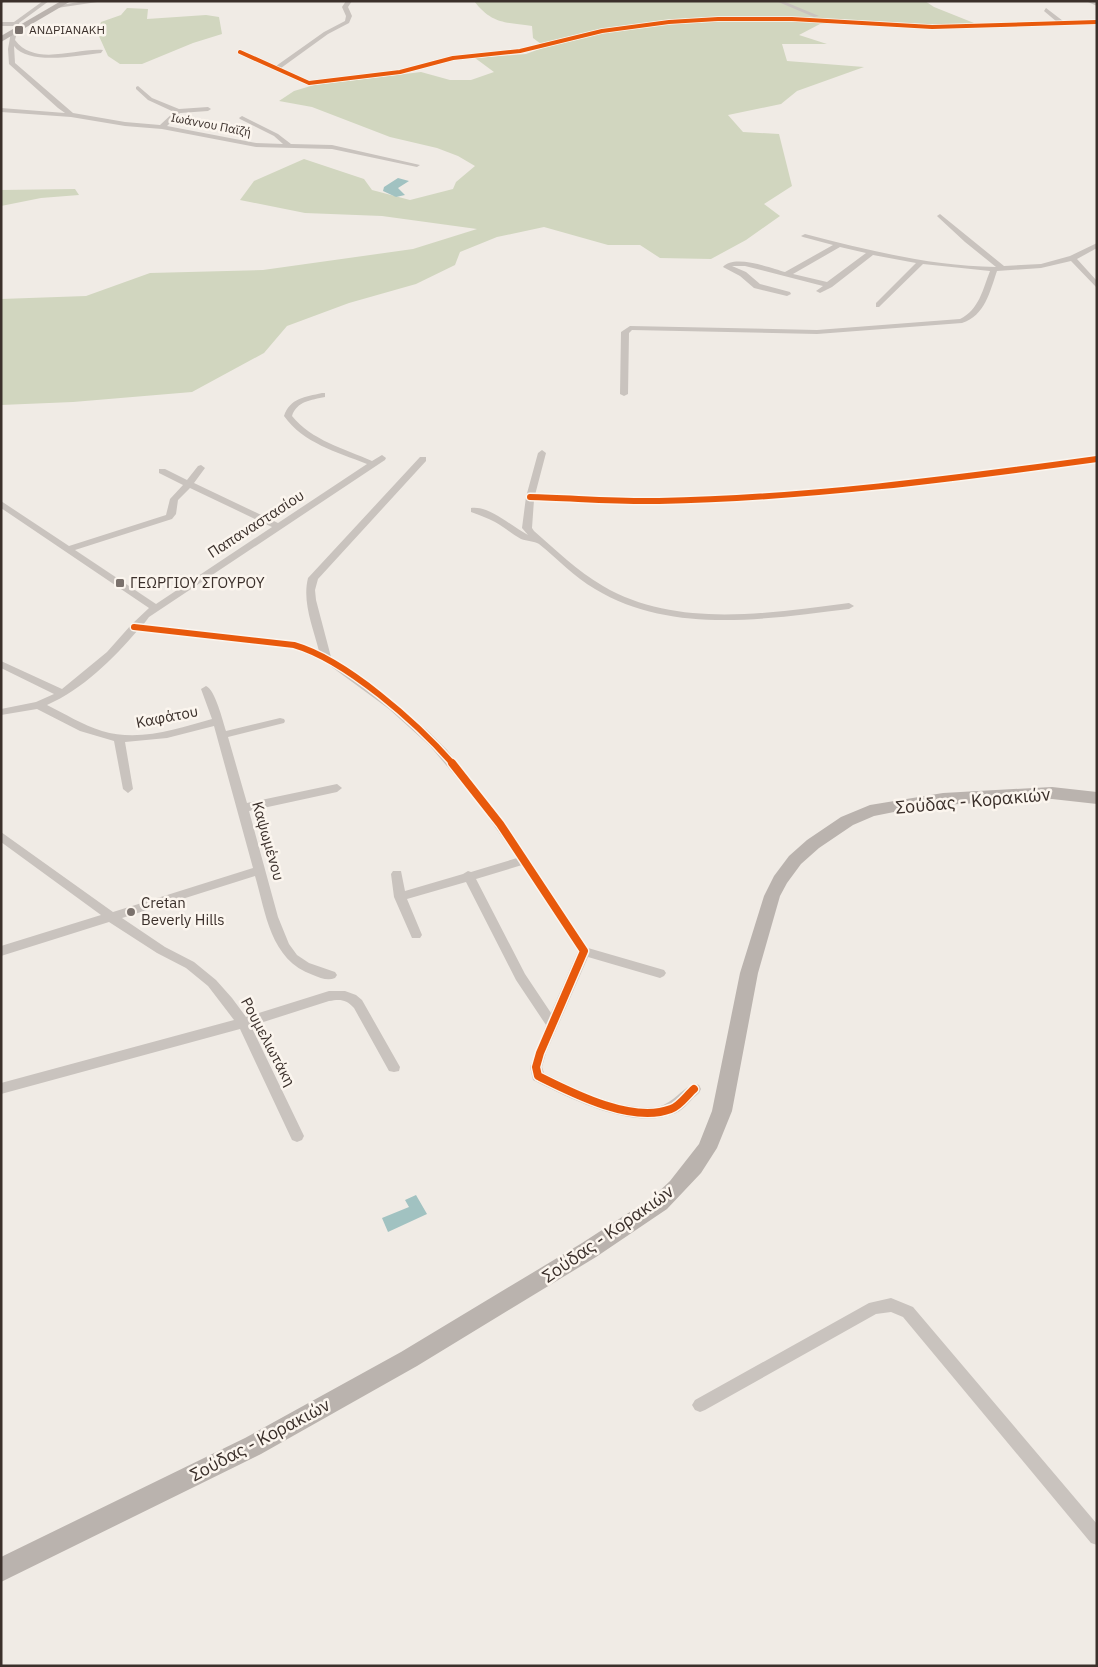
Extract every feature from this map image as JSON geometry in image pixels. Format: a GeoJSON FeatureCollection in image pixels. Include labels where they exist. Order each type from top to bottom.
{"type":"FeatureCollection","features":[{"type":"Feature","properties":{"kind":"main road"},"geometry":{"type":"LineString","coordinates":[[1,40],[67,1]]}},
{"type":"Feature","properties":{"kind":"main road","name":"Σούδας - Κορακιών"},"geometry":{"type":"LineString","coordinates":[[1,1570],[253,1446],[410,1359],[589,1250],[660,1203],[677,1187],[707,1148],[722,1111],[749,973],[772,896],[780,880],[796,860],[813,844],[847,821],[870,811],[902,805],[943,799],[1022,794],[1052,793],[1097,798]]}},
{"type":"Feature","properties":{"kind":"street"},"geometry":{"type":"LineString","coordinates":[[47,1],[15,31],[11,49],[12,64],[71,115]]}},
{"type":"Feature","properties":{"kind":"street"},"geometry":{"type":"LineString","coordinates":[[57,6],[102,1]]}},
{"type":"Feature","properties":{"kind":"street"},"geometry":{"type":"LineString","coordinates":[[276,68],[326,33],[347,22],[349,16],[344,7],[349,1]]}},
{"type":"Feature","properties":{"kind":"street"},"geometry":{"type":"LineString","coordinates":[[778,1],[829,20]]}},
{"type":"Feature","properties":{"kind":"street"},"geometry":{"type":"LineString","coordinates":[[1090,1],[1097,4]]}},
{"type":"Feature","properties":{"kind":"street"},"geometry":{"type":"LineString","coordinates":[[1046,10],[1062,23]]}},
{"type":"Feature","properties":{"kind":"street"},"geometry":{"type":"LineString","coordinates":[[240,52],[309,83],[409,70],[464,56],[520,51],[602,31],[718,18],[829,20],[932,27],[1097,22]]}},
{"type":"Feature","properties":{"kind":"street"},"geometry":{"type":"LineString","coordinates":[[1,24],[15,31]]}},
{"type":"Feature","properties":{"kind":"street"},"geometry":{"type":"LineString","coordinates":[[15,31],[16,46],[22,52],[36,55],[101,51]]}},
{"type":"Feature","properties":{"kind":"street"},"geometry":{"type":"LineString","coordinates":[[138,88],[150,99],[178,111],[208,109]]}},
{"type":"Feature","properties":{"kind":"street","name":"Ιωάννου Παϊζή"},"geometry":{"type":"LineString","coordinates":[[1,110],[71,115],[125,124],[162,127],[248,144],[332,147],[416,165]]}},
{"type":"Feature","properties":{"kind":"street"},"geometry":{"type":"LineString","coordinates":[[162,127],[178,111]]}},
{"type":"Feature","properties":{"kind":"street"},"geometry":{"type":"LineString","coordinates":[[242,118],[276,135],[290,146]]}},
{"type":"Feature","properties":{"kind":"street"},"geometry":{"type":"LineString","coordinates":[[940,216],[967,241],[1003,269]]}},
{"type":"Feature","properties":{"kind":"street"},"geometry":{"type":"LineString","coordinates":[[805,236],[921,262],[964,268],[994,269],[1041,266],[1073,258],[1097,245]]}},
{"type":"Feature","properties":{"kind":"street"},"geometry":{"type":"LineString","coordinates":[[786,274],[839,245]]}},
{"type":"Feature","properties":{"kind":"street"},"geometry":{"type":"LineString","coordinates":[[820,291],[872,252]]}},
{"type":"Feature","properties":{"kind":"street"},"geometry":{"type":"LineString","coordinates":[[1073,258],[1097,286]]}},
{"type":"Feature","properties":{"kind":"street"},"geometry":{"type":"LineString","coordinates":[[879,305],[921,262]]}},
{"type":"Feature","properties":{"kind":"street"},"geometry":{"type":"LineString","coordinates":[[787,294],[757,286],[743,274],[727,267],[730,264],[744,264],[828,285]]}},
{"type":"Feature","properties":{"kind":"street"},"geometry":{"type":"LineString","coordinates":[[624,394],[625,332],[630,328],[817,332],[962,321],[974,316],[994,269]]}},
{"type":"Feature","properties":{"kind":"street"},"geometry":{"type":"LineString","coordinates":[[322,395],[300,401],[291,407],[288,416],[291,421],[298,428],[326,443],[373,464]]}},
{"type":"Feature","properties":{"kind":"street"},"geometry":{"type":"LineString","coordinates":[[542,453],[530,497],[527,528],[590,581],[608,593],[640,606],[667,612],[741,617],[849,606]]}},
{"type":"Feature","properties":{"kind":"street","name":"Παπαναστασίου"},"geometry":{"type":"LineString","coordinates":[[1,712],[38,704],[63,694],[111,654],[134,627],[155,608],[382,458]]}},
{"type":"Feature","properties":{"kind":"street"},"geometry":{"type":"LineString","coordinates":[[326,657],[311,600],[310,590],[313,578],[423,459]]}},
{"type":"Feature","properties":{"kind":"street"},"geometry":{"type":"LineString","coordinates":[[530,497],[639,502],[750,496],[952,479],[1097,459]]}},
{"type":"Feature","properties":{"kind":"street"},"geometry":{"type":"LineString","coordinates":[[67,549],[169,518],[172,514],[174,499],[201,468]]}},
{"type":"Feature","properties":{"kind":"street"},"geometry":{"type":"LineString","coordinates":[[162,471],[279,527]]}},
{"type":"Feature","properties":{"kind":"street"},"geometry":{"type":"LineString","coordinates":[[1,504],[155,608]]}},
{"type":"Feature","properties":{"kind":"street"},"geometry":{"type":"LineString","coordinates":[[474,510],[500,521],[521,537],[540,540]]}},
{"type":"Feature","properties":{"kind":"street"},"geometry":{"type":"LineString","coordinates":[[134,627],[294,645],[310,649],[326,657],[388,703],[442,752],[482,800],[584,951],[660,973]]}},
{"type":"Feature","properties":{"kind":"street"},"geometry":{"type":"LineString","coordinates":[[1,664],[63,694]]}},
{"type":"Feature","properties":{"kind":"street","name":"Καψωμένου"},"geometry":{"type":"LineString","coordinates":[[206,689],[219,721],[260,870],[284,945],[292,957],[307,968],[321,974],[331,974]]}},
{"type":"Feature","properties":{"kind":"street","name":"Καφάτου"},"geometry":{"type":"LineString","coordinates":[[38,704],[83,727],[119,738],[140,739],[161,736],[219,721]]}},
{"type":"Feature","properties":{"kind":"street"},"geometry":{"type":"LineString","coordinates":[[223,735],[280,721]]}},
{"type":"Feature","properties":{"kind":"street"},"geometry":{"type":"LineString","coordinates":[[119,738],[128,789]]}},
{"type":"Feature","properties":{"kind":"street"},"geometry":{"type":"LineString","coordinates":[[243,808],[337,788]]}},
{"type":"Feature","properties":{"kind":"street","name":"Ρουμελιωτάκη"},"geometry":{"type":"LineString","coordinates":[[1,836],[110,916],[161,950],[190,965],[228,1001],[243,1023],[297,1136]]}},
{"type":"Feature","properties":{"kind":"street"},"geometry":{"type":"LineString","coordinates":[[400,897],[468,875],[524,860]]}},
{"type":"Feature","properties":{"kind":"street"},"geometry":{"type":"LineString","coordinates":[[1,951],[260,870]]}},
{"type":"Feature","properties":{"kind":"street"},"geometry":{"type":"LineString","coordinates":[[397,874],[400,897],[416,935]]}},
{"type":"Feature","properties":{"kind":"street"},"geometry":{"type":"LineString","coordinates":[[468,875],[520,977],[553,1026]]}},
{"type":"Feature","properties":{"kind":"street"},"geometry":{"type":"LineString","coordinates":[[584,951],[540,1053],[536,1067],[538,1076],[610,1107],[634,1112],[660,1112],[673,1108],[694,1089]]}},
{"type":"Feature","properties":{"kind":"street"},"geometry":{"type":"LineString","coordinates":[[1,1089],[243,1023],[329,996],[343,994],[352,997],[358,1004],[394,1067]]}},
{"type":"Feature","properties":{"kind":"street"},"geometry":{"type":"LineString","coordinates":[[700,1404],[874,1308],[891,1304],[908,1312],[1097,1537]]}},
{"type":"Feature","properties":{"kind":"green space"},"geometry":{"type":"Polygon","coordinates":[[[474,1],[925,1],[934,7],[979,25],[863,22],[820,24],[799,35],[827,44],[782,44],[787,61],[864,67],[797,91],[781,104],[728,115],[743,132],[779,134],[792,186],[764,204],[780,216],[746,240],[711,259],[660,258],[640,245],[608,245],[544,227],[497,237],[460,252],[455,265],[416,284],[349,303],[287,326],[264,353],[192,392],[73,402],[1,405],[1,299],[86,296],[150,273],[263,270],[413,249],[477,229],[382,216],[305,213],[240,200],[254,181],[304,159],[364,179],[372,190],[410,200],[453,189],[456,182],[475,166],[458,156],[437,148],[390,137],[312,107],[279,101],[294,91],[314,85],[421,72],[450,80],[471,80],[494,72],[475,58],[526,54],[545,47],[533,38],[532,26],[499,21],[487,14],[474,1]]]}},
{"type":"Feature","properties":{"kind":"green space"},"geometry":{"type":"Polygon","coordinates":[[[127,8],[148,9],[147,19],[206,15],[219,17],[222,34],[193,43],[142,64],[120,64],[108,56],[98,34],[101,22],[121,15],[127,8]]]}},
{"type":"Feature","properties":{"kind":"green space"},"geometry":{"type":"Polygon","coordinates":[[[75,189],[79,195],[41,198],[1,206],[1,190],[75,189]]]}},
{"type":"Feature","properties":{"kind":"water"},"geometry":{"type":"Polygon","coordinates":[[[398,178],[409,181],[398,188],[405,195],[396,197],[383,191],[384,187],[398,178]]]}},
{"type":"Feature","properties":{"kind":"water"},"geometry":{"type":"Polygon","coordinates":[[[416,1195],[427,1214],[388,1232],[382,1218],[409,1207],[405,1200],[416,1195]]]}},
{"type":"Feature","properties":{"kind":"cycle path"},"geometry":{"type":"LineString","coordinates":[[240,52],[309,83],[400,72],[453,58],[520,51],[602,31],[669,22],[718,19],[792,19],[932,27],[1097,22]]}},
{"type":"Feature","properties":{"kind":"cycle path"},"geometry":{"type":"LineString","coordinates":[[530,497],[658,501],[768,495],[952,479],[1097,459]]}},
{"type":"Feature","properties":{"kind":"cycle path"},"geometry":{"type":"LineString","coordinates":[[134,627],[294,645],[304,648],[313,651],[336,665],[403,715],[443,753],[482,800],[517,849],[584,951],[540,1053],[536,1067],[538,1076],[585,1098],[622,1109],[640,1112],[656,1112],[671,1109],[694,1089]]}},
{"type":"Feature","properties":{"kind":"place","name":"ΑΝΔΡΙΑΝΑΚΗ"},"geometry":{"type":"Point","coordinates":[19,30]}},
{"type":"Feature","properties":{"kind":"place","name":"ΓΕΩΡΓΙΟΥ ΣΓΟΥΡΟΥ"},"geometry":{"type":"Point","coordinates":[120,583]}},
{"type":"Feature","properties":{"kind":"place","name":"Cretan Beverly Hills"},"geometry":{"type":"Point","coordinates":[131,912]}}]}
